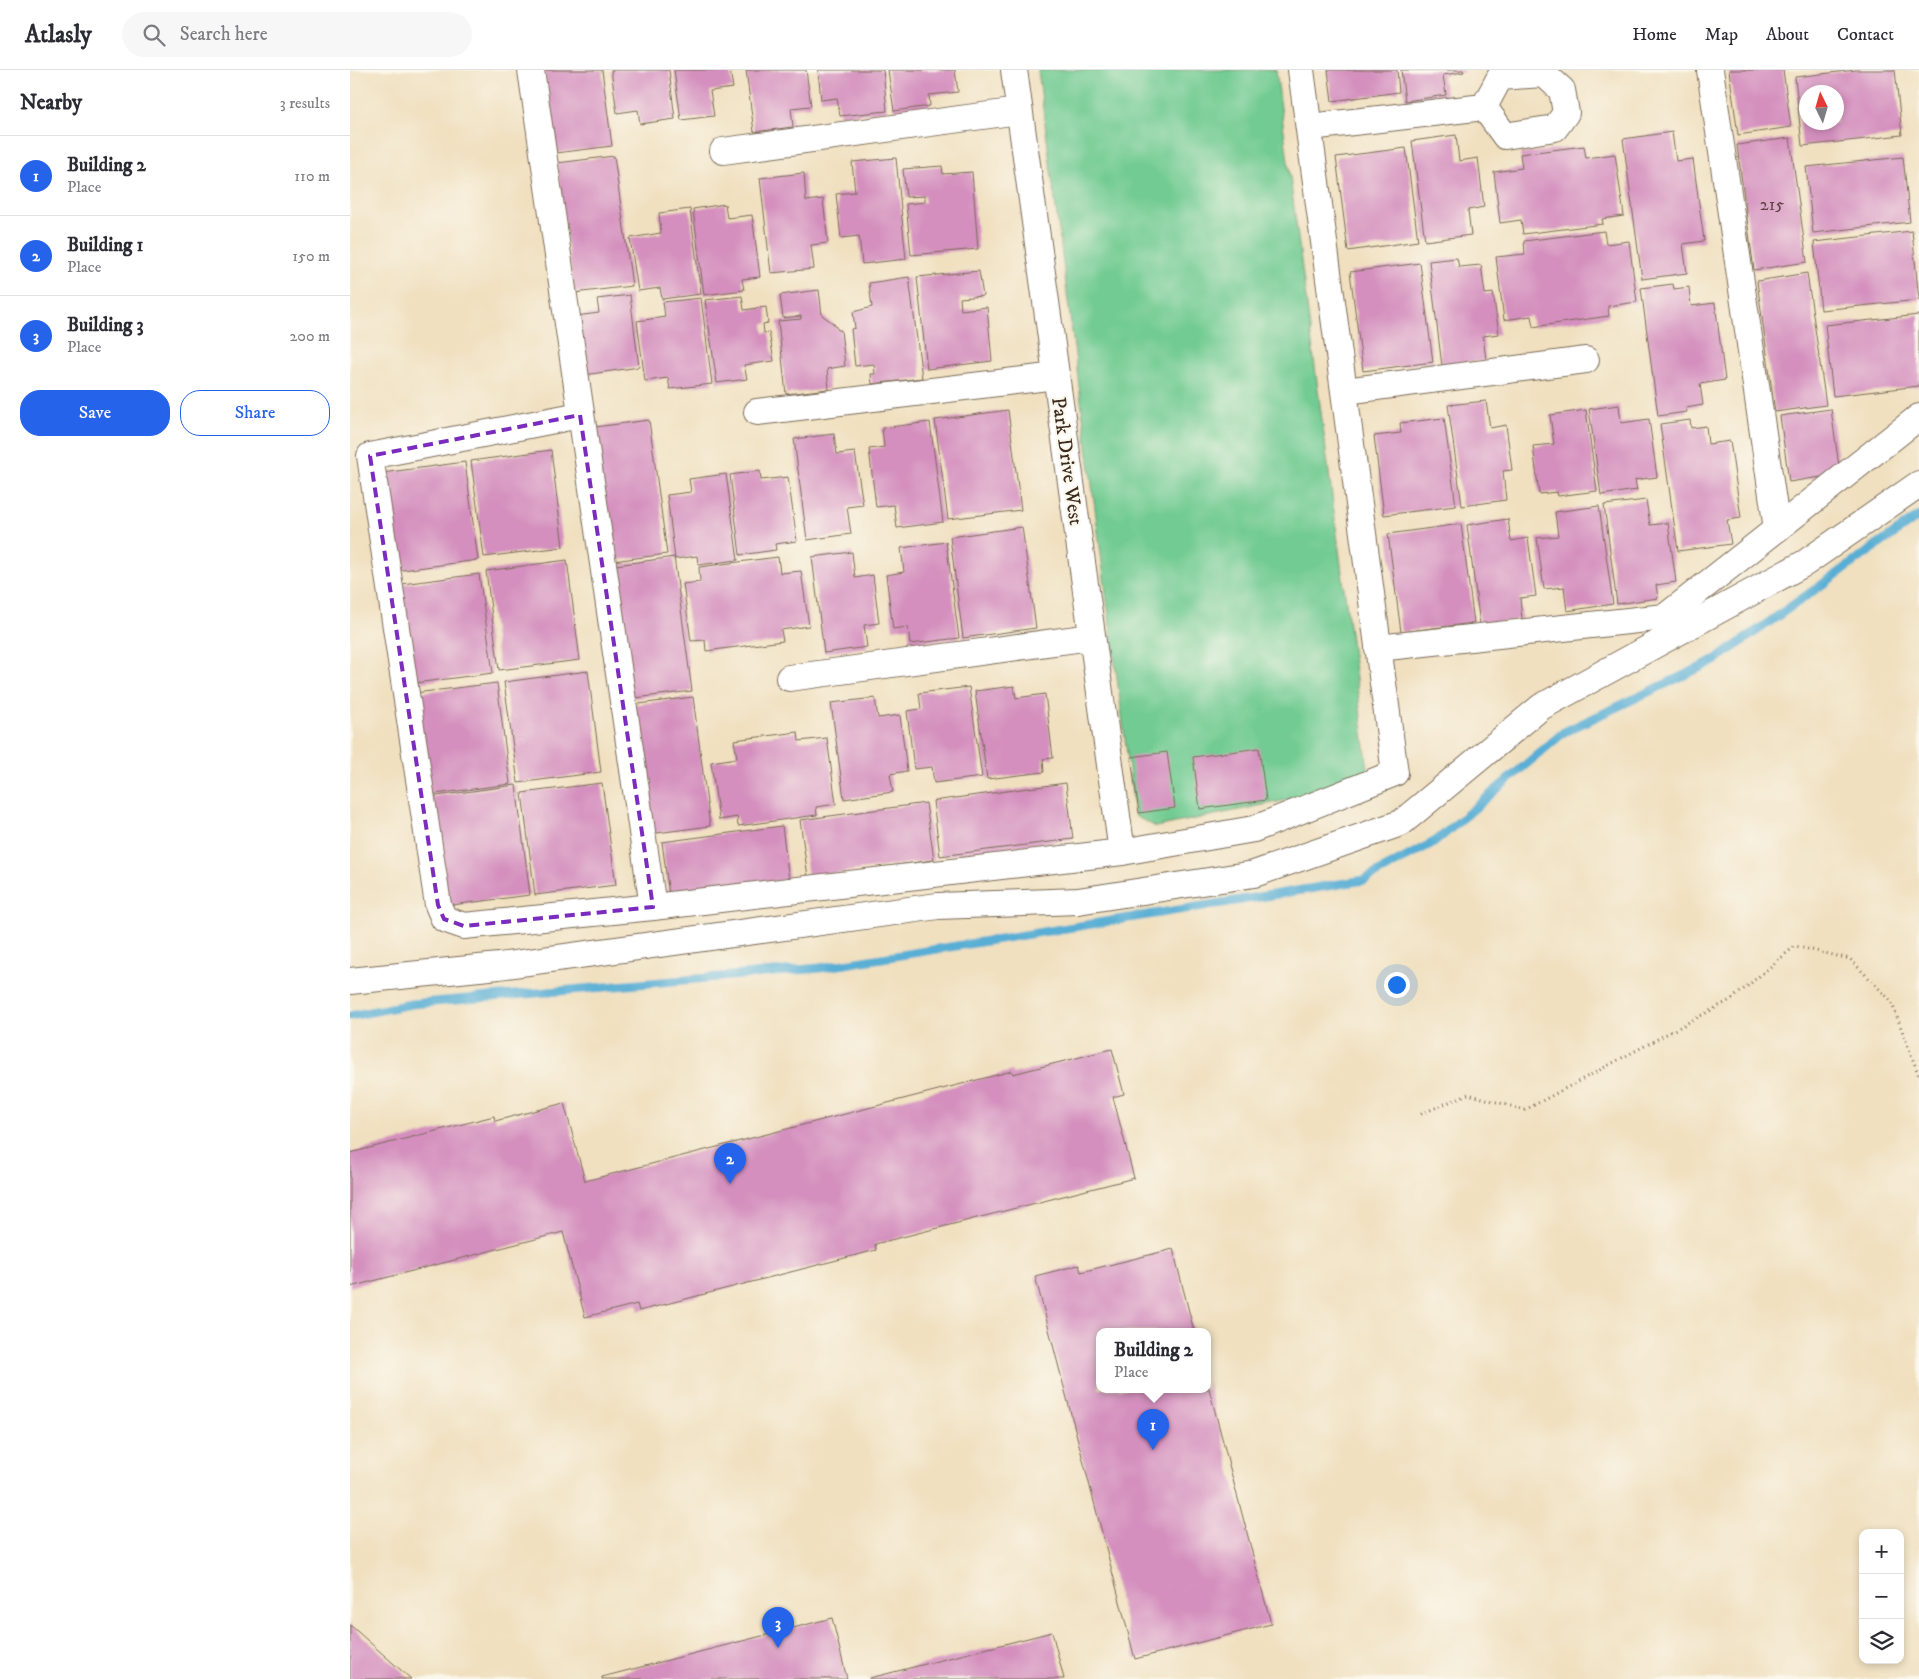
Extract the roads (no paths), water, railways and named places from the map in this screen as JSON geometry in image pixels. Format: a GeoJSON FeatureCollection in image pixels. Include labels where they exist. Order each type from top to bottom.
{"type":"FeatureCollection","features":[{"type":"Feature","properties":{"kind":"street"},"geometry":{"type":"LineString","coordinates":[[531,70],[653,907]]}},
{"type":"Feature","properties":{"kind":"street","name":"Park Drive West"},"geometry":{"type":"LineString","coordinates":[[1014,70],[1122,852]]}},
{"type":"Feature","properties":{"kind":"street"},"geometry":{"type":"LineString","coordinates":[[580,415],[370,456],[438,905],[444,919],[464,926],[653,907],[1122,852],[1254,829],[1395,773],[1301,70]]}},
{"type":"Feature","properties":{"kind":"street"},"geometry":{"type":"LineString","coordinates":[[1710,70],[1777,529]]}},
{"type":"Feature","properties":{"kind":"street"},"geometry":{"type":"LineString","coordinates":[[1310,127],[1484,107]]}},
{"type":"Feature","properties":{"kind":"street"},"geometry":{"type":"LineString","coordinates":[[723,151],[1019,111]]}},
{"type":"Feature","properties":{"kind":"street"},"geometry":{"type":"LineString","coordinates":[[1345,390],[1586,360]]}},
{"type":"Feature","properties":{"kind":"street"},"geometry":{"type":"LineString","coordinates":[[757,412],[1056,376]]}},
{"type":"Feature","properties":{"kind":"street"},"geometry":{"type":"LineString","coordinates":[[1378,648],[1665,617],[1919,417]]}},
{"type":"Feature","properties":{"kind":"street"},"geometry":{"type":"LineString","coordinates":[[350,981],[499,966],[938,906],[1078,901],[1254,874],[1401,823],[1541,707],[1805,563],[1919,484]]}},
{"type":"Feature","properties":{"kind":"street"},"geometry":{"type":"LineString","coordinates":[[789,678],[1091,637]]}},
{"type":"Feature","properties":{"kind":"waterway"},"geometry":{"type":"LineString","coordinates":[[350,1016],[411,1004],[820,968],[1364,880],[1436,841],[1564,732],[1714,661],[1919,516]]}},
{"type":"Feature","properties":{"kind":"place","name":"Building 1"},"geometry":{"type":"Point","coordinates":[730,1184]}},
{"type":"Feature","properties":{"kind":"place","name":"Building 2"},"geometry":{"type":"Point","coordinates":[1153,1450]}},
{"type":"Feature","properties":{"kind":"place","name":"Building 3"},"geometry":{"type":"Point","coordinates":[778,1648]}}]}
